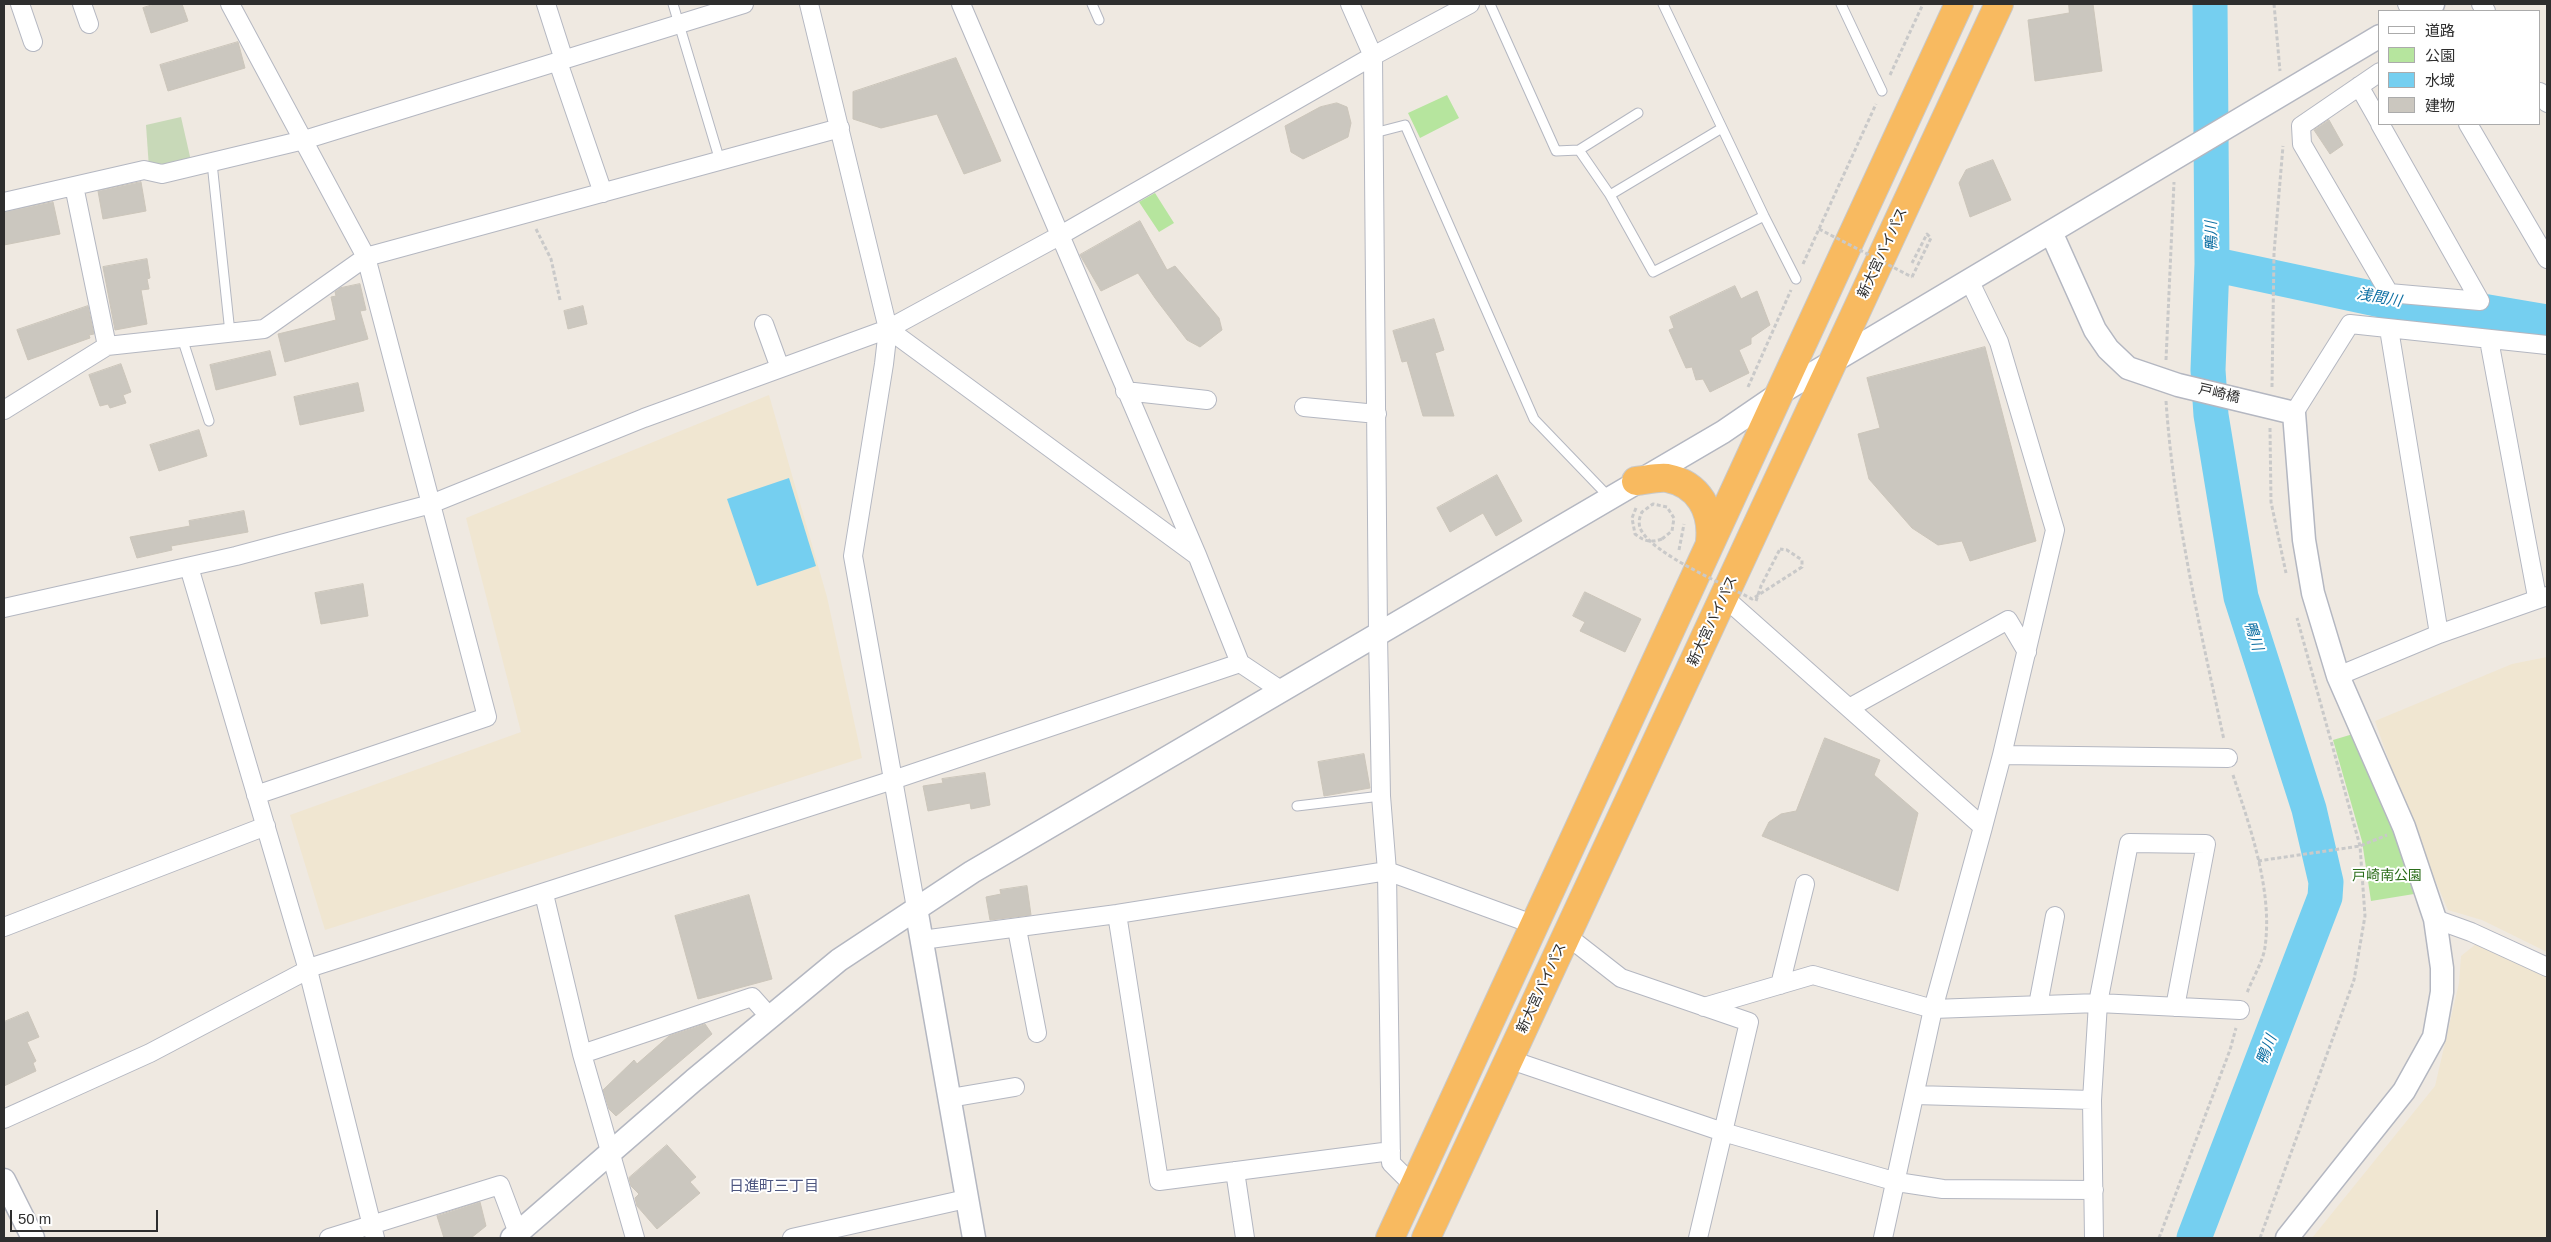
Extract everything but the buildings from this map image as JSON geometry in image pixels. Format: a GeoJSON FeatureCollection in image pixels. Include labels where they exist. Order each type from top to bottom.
{"type":"FeatureCollection","features":[{"type":"Feature","properties":{"kind":"highway"},"geometry":{"type":"LineString","coordinates":[[1390,1238],[1959,4]]}},
{"type":"Feature","properties":{"kind":"highway","name":"新大宮バイパス"},"geometry":{"type":"LineString","coordinates":[[1426,1238],[1725,598],[1832,362],[1999,4]]}},
{"type":"Feature","properties":{"kind":"highway"},"geometry":{"type":"LineString","coordinates":[[1638,492],[1666,478],[1698,494],[1710,517],[1710,542]]}},
{"type":"Feature","properties":{"kind":"street"},"geometry":{"type":"LineString","coordinates":[[20,4],[34,42]]}},
{"type":"Feature","properties":{"kind":"street"},"geometry":{"type":"LineString","coordinates":[[82,4],[88,24]]}},
{"type":"Feature","properties":{"kind":"street"},"geometry":{"type":"LineString","coordinates":[[230,4],[366,257],[487,717],[256,794]]}},
{"type":"Feature","properties":{"kind":"street"},"geometry":{"type":"LineString","coordinates":[[546,4],[561,61],[603,193]]}},
{"type":"Feature","properties":{"kind":"street"},"geometry":{"type":"LineString","coordinates":[[4,202],[144,170],[162,174],[304,140],[744,4]]}},
{"type":"Feature","properties":{"kind":"street"},"geometry":{"type":"LineString","coordinates":[[809,4],[888,329],[853,556],[974,1238]]}},
{"type":"Feature","properties":{"kind":"street"},"geometry":{"type":"LineString","coordinates":[[961,4],[1125,391],[1197,555],[1240,663],[1282,691]]}},
{"type":"Feature","properties":{"kind":"street"},"geometry":{"type":"LineString","coordinates":[[1350,4],[1373,56],[1378,634],[1381,796],[1387,871],[1391,1163],[1414,1186]]}},
{"type":"Feature","properties":{"kind":"street"},"geometry":{"type":"LineString","coordinates":[[4,608],[189,567],[432,504],[644,418],[888,329],[1059,236],[1373,56],[1470,4]]}},
{"type":"Feature","properties":{"kind":"street"},"geometry":{"type":"LineString","coordinates":[[328,1238],[373,1232],[500,1186],[515,1235],[769,1016],[839,960],[916,908],[972,872],[1610,498],[1638,492],[1780,393],[1970,282],[2378,37]]}},
{"type":"Feature","properties":{"kind":"street"},"geometry":{"type":"LineString","coordinates":[[2378,73],[2301,126],[2302,144],[2390,293],[2480,302],[2381,125]]}},
{"type":"Feature","properties":{"kind":"street"},"geometry":{"type":"LineString","coordinates":[[2359,86],[2378,119]]}},
{"type":"Feature","properties":{"kind":"street"},"geometry":{"type":"LineString","coordinates":[[2469,125],[2547,259]]}},
{"type":"Feature","properties":{"kind":"street"},"geometry":{"type":"LineString","coordinates":[[4,410],[108,346],[264,329],[366,257],[840,128]]}},
{"type":"Feature","properties":{"kind":"street"},"geometry":{"type":"LineString","coordinates":[[74,186],[108,346]]}},
{"type":"Feature","properties":{"kind":"street","name":"戸崎橋"},"geometry":{"type":"LineString","coordinates":[[2051,232],[2085,311],[2108,349],[2128,368],[2171,382],[2294,413]]}},
{"type":"Feature","properties":{"kind":"street"},"geometry":{"type":"LineString","coordinates":[[1883,1238],[1897,1182],[1933,1009],[2002,756],[2055,530],[1999,342],[1970,282]]}},
{"type":"Feature","properties":{"kind":"street"},"geometry":{"type":"LineString","coordinates":[[764,324],[780,368]]}},
{"type":"Feature","properties":{"kind":"street"},"geometry":{"type":"LineString","coordinates":[[2287,1238],[2404,1091],[2434,1037],[2442,992],[2442,968],[2435,919],[2404,828],[2338,676],[2313,593],[2304,540],[2294,413],[2350,324],[2547,345]]}},
{"type":"Feature","properties":{"kind":"street"},"geometry":{"type":"LineString","coordinates":[[2389,328],[2439,634]]}},
{"type":"Feature","properties":{"kind":"street"},"geometry":{"type":"LineString","coordinates":[[888,329],[1197,555]]}},
{"type":"Feature","properties":{"kind":"street"},"geometry":{"type":"LineString","coordinates":[[2338,676],[2439,634],[2542,597],[2489,340]]}},
{"type":"Feature","properties":{"kind":"street"},"geometry":{"type":"LineString","coordinates":[[1125,391],[1207,400]]}},
{"type":"Feature","properties":{"kind":"street"},"geometry":{"type":"LineString","coordinates":[[1304,407],[1377,414]]}},
{"type":"Feature","properties":{"kind":"street"},"geometry":{"type":"LineString","coordinates":[[189,567],[308,970],[373,1232]]}},
{"type":"Feature","properties":{"kind":"street"},"geometry":{"type":"LineString","coordinates":[[1725,598],[1983,827]]}},
{"type":"Feature","properties":{"kind":"street"},"geometry":{"type":"LineString","coordinates":[[1849,708],[2008,620],[2027,652]]}},
{"type":"Feature","properties":{"kind":"street"},"geometry":{"type":"LineString","coordinates":[[4,1119],[150,1052],[308,970],[893,780],[1240,663]]}},
{"type":"Feature","properties":{"kind":"street"},"geometry":{"type":"LineString","coordinates":[[2002,756],[2228,758]]}},
{"type":"Feature","properties":{"kind":"street"},"geometry":{"type":"LineString","coordinates":[[4,927],[266,826]]}},
{"type":"Feature","properties":{"kind":"street"},"geometry":{"type":"LineString","coordinates":[[2094,1238],[2092,1100],[2098,1003],[2129,843],[2206,844],[2175,1006]]}},
{"type":"Feature","properties":{"kind":"street"},"geometry":{"type":"LineString","coordinates":[[922,940],[1017,929],[1387,871],[1534,925]]}},
{"type":"Feature","properties":{"kind":"street"},"geometry":{"type":"LineString","coordinates":[[1780,984],[1805,884]]}},
{"type":"Feature","properties":{"kind":"street"},"geometry":{"type":"LineString","coordinates":[[544,894],[582,1054],[635,1238]]}},
{"type":"Feature","properties":{"kind":"street"},"geometry":{"type":"LineString","coordinates":[[1117,914],[1158,1181],[1391,1151]]}},
{"type":"Feature","properties":{"kind":"street"},"geometry":{"type":"LineString","coordinates":[[2038,1005],[2055,916]]}},
{"type":"Feature","properties":{"kind":"street"},"geometry":{"type":"LineString","coordinates":[[2435,919],[2471,932],[2547,967]]}},
{"type":"Feature","properties":{"kind":"street"},"geometry":{"type":"LineString","coordinates":[[1017,929],[1037,1033]]}},
{"type":"Feature","properties":{"kind":"street"},"geometry":{"type":"LineString","coordinates":[[1566,935],[1621,978],[1749,1022],[1699,1238]]}},
{"type":"Feature","properties":{"kind":"street"},"geometry":{"type":"LineString","coordinates":[[1704,1006],[1813,975],[1933,1009],[2098,1003],[2240,1010]]}},
{"type":"Feature","properties":{"kind":"street"},"geometry":{"type":"LineString","coordinates":[[582,1054],[752,997],[769,1016]]}},
{"type":"Feature","properties":{"kind":"street"},"geometry":{"type":"LineString","coordinates":[[1508,1059],[1723,1132],[1897,1182],[1942,1189],[2094,1190]]}},
{"type":"Feature","properties":{"kind":"street"},"geometry":{"type":"LineString","coordinates":[[950,1098],[1015,1087]]}},
{"type":"Feature","properties":{"kind":"street"},"geometry":{"type":"LineString","coordinates":[[1915,1095],[2092,1100]]}},
{"type":"Feature","properties":{"kind":"street"},"geometry":{"type":"LineString","coordinates":[[1235,1171],[1245,1238]]}},
{"type":"Feature","properties":{"kind":"street"},"geometry":{"type":"LineString","coordinates":[[4,1180],[33,1238]]}},
{"type":"Feature","properties":{"kind":"street"},"geometry":{"type":"LineString","coordinates":[[792,1238],[966,1199]]}},
{"type":"Feature","properties":{"kind":"lane"},"geometry":{"type":"LineString","coordinates":[[673,4],[720,161]]}},
{"type":"Feature","properties":{"kind":"lane"},"geometry":{"type":"LineString","coordinates":[[1092,4],[1099,20]]}},
{"type":"Feature","properties":{"kind":"lane"},"geometry":{"type":"LineString","coordinates":[[1490,4],[1556,151],[1580,150],[1638,113]]}},
{"type":"Feature","properties":{"kind":"lane"},"geometry":{"type":"LineString","coordinates":[[1663,4],[1796,279]]}},
{"type":"Feature","properties":{"kind":"lane"},"geometry":{"type":"LineString","coordinates":[[1841,4],[1882,91]]}},
{"type":"Feature","properties":{"kind":"lane"},"geometry":{"type":"LineString","coordinates":[[1374,133],[1405,125],[1534,420],[1610,498]]}},
{"type":"Feature","properties":{"kind":"lane"},"geometry":{"type":"LineString","coordinates":[[1610,195],[1722,128]]}},
{"type":"Feature","properties":{"kind":"lane"},"geometry":{"type":"LineString","coordinates":[[1580,150],[1610,195],[1653,272],[1764,216]]}},
{"type":"Feature","properties":{"kind":"lane"},"geometry":{"type":"LineString","coordinates":[[212,163],[230,333]]}},
{"type":"Feature","properties":{"kind":"lane"},"geometry":{"type":"LineString","coordinates":[[182,338],[209,422]]}},
{"type":"Feature","properties":{"kind":"lane"},"geometry":{"type":"LineString","coordinates":[[1297,806],[1381,796]]}},
{"type":"Feature","properties":{"kind":"path"},"geometry":{"type":"LineString","coordinates":[[1743,391],[1750,386],[1796,279],[1923,4]]}},
{"type":"Feature","properties":{"kind":"path"},"geometry":{"type":"LineString","coordinates":[[2274,4],[2280,72]]}},
{"type":"Feature","properties":{"kind":"path"},"geometry":{"type":"LineString","coordinates":[[2283,144],[2274,253],[2266,406],[2271,502],[2288,582]]}},
{"type":"Feature","properties":{"kind":"path"},"geometry":{"type":"LineString","coordinates":[[2159,1238],[2230,1050],[2240,1010],[2265,948],[2266,901],[2258,861],[2228,758],[2189,579],[2169,447],[2173,179]]}},
{"type":"Feature","properties":{"kind":"path"},"geometry":{"type":"LineString","coordinates":[[529,213],[551,259],[560,300]]}},
{"type":"Feature","properties":{"kind":"path"},"geometry":{"type":"LineString","coordinates":[[1819,229],[1912,277],[1931,238],[1927,234],[1912,263]]}},
{"type":"Feature","properties":{"kind":"path"},"geometry":{"type":"LineString","coordinates":[[1638,492],[1632,518],[1635,534],[1643,540],[1653,542],[1662,539],[1672,531],[1674,518],[1666,507],[1653,504],[1647,507],[1639,518],[1642,532],[1652,542],[1672,557],[1752,599],[1802,567],[1802,560],[1788,550],[1780,549],[1761,586],[1756,604],[1746,617]]}},
{"type":"Feature","properties":{"kind":"path"},"geometry":{"type":"LineString","coordinates":[[1679,550],[1684,518]]}},
{"type":"Feature","properties":{"kind":"path"},"geometry":{"type":"LineString","coordinates":[[2260,1238],[2287,1158],[2354,980],[2365,916],[2360,846],[2296,617]]}},
{"type":"Feature","properties":{"kind":"path"},"geometry":{"type":"LineString","coordinates":[[2258,861],[2360,846],[2390,834]]}},
{"type":"Feature","properties":{"kind":"shaded area"},"geometry":{"type":"Polygon","coordinates":[[[769,395],[827,597],[862,758],[325,930],[290,815],[521,732],[466,518],[769,395]]]}},
{"type":"Feature","properties":{"kind":"shaded area"},"geometry":{"type":"Polygon","coordinates":[[[2547,657],[2547,952],[2482,920],[2448,910],[2412,827],[2375,721],[2512,664],[2547,657]]]}},
{"type":"Feature","properties":{"kind":"shaded area"},"geometry":{"type":"Polygon","coordinates":[[[2476,944],[2547,977],[2547,1238],[2312,1238],[2435,1086],[2459,983],[2461,956],[2476,944]]]}},
{"type":"Feature","properties":{"kind":"green space"},"geometry":{"type":"Polygon","coordinates":[[[1447,95],[1459,118],[1420,138],[1408,113],[1447,95]]]}},
{"type":"Feature","properties":{"kind":"green space"},"geometry":{"type":"Polygon","coordinates":[[[181,117],[191,161],[149,168],[146,125],[181,117]]]}},
{"type":"Feature","properties":{"kind":"green space"},"geometry":{"type":"Polygon","coordinates":[[[1155,193],[1174,223],[1159,232],[1139,202],[1155,193]]]}},
{"type":"Feature","properties":{"kind":"green space","name":"戸崎南公園"},"geometry":{"type":"Polygon","coordinates":[[[2353,734],[2393,828],[2414,894],[2371,901],[2362,841],[2333,740],[2353,734]]]}},
{"type":"Feature","properties":{"kind":"water"},"geometry":{"type":"Polygon","coordinates":[[[789,478],[816,566],[757,586],[727,499],[789,478]]]}},
{"type":"Feature","properties":{"kind":"waterway","name":"鴨川"},"geometry":{"type":"LineString","coordinates":[[2194,1238],[2325,897],[2326,882],[2309,809],[2241,597],[2211,415],[2208,370],[2212,264],[2210,4]]}},
{"type":"Feature","properties":{"kind":"waterway","name":"浅間川"},"geometry":{"type":"LineString","coordinates":[[2212,264],[2385,301],[2488,312],[2547,322]]}},
{"type":"Feature","properties":{"kind":"district","name":"日進町三丁目"},"geometry":{"type":"Point","coordinates":[774,1187]}}]}
